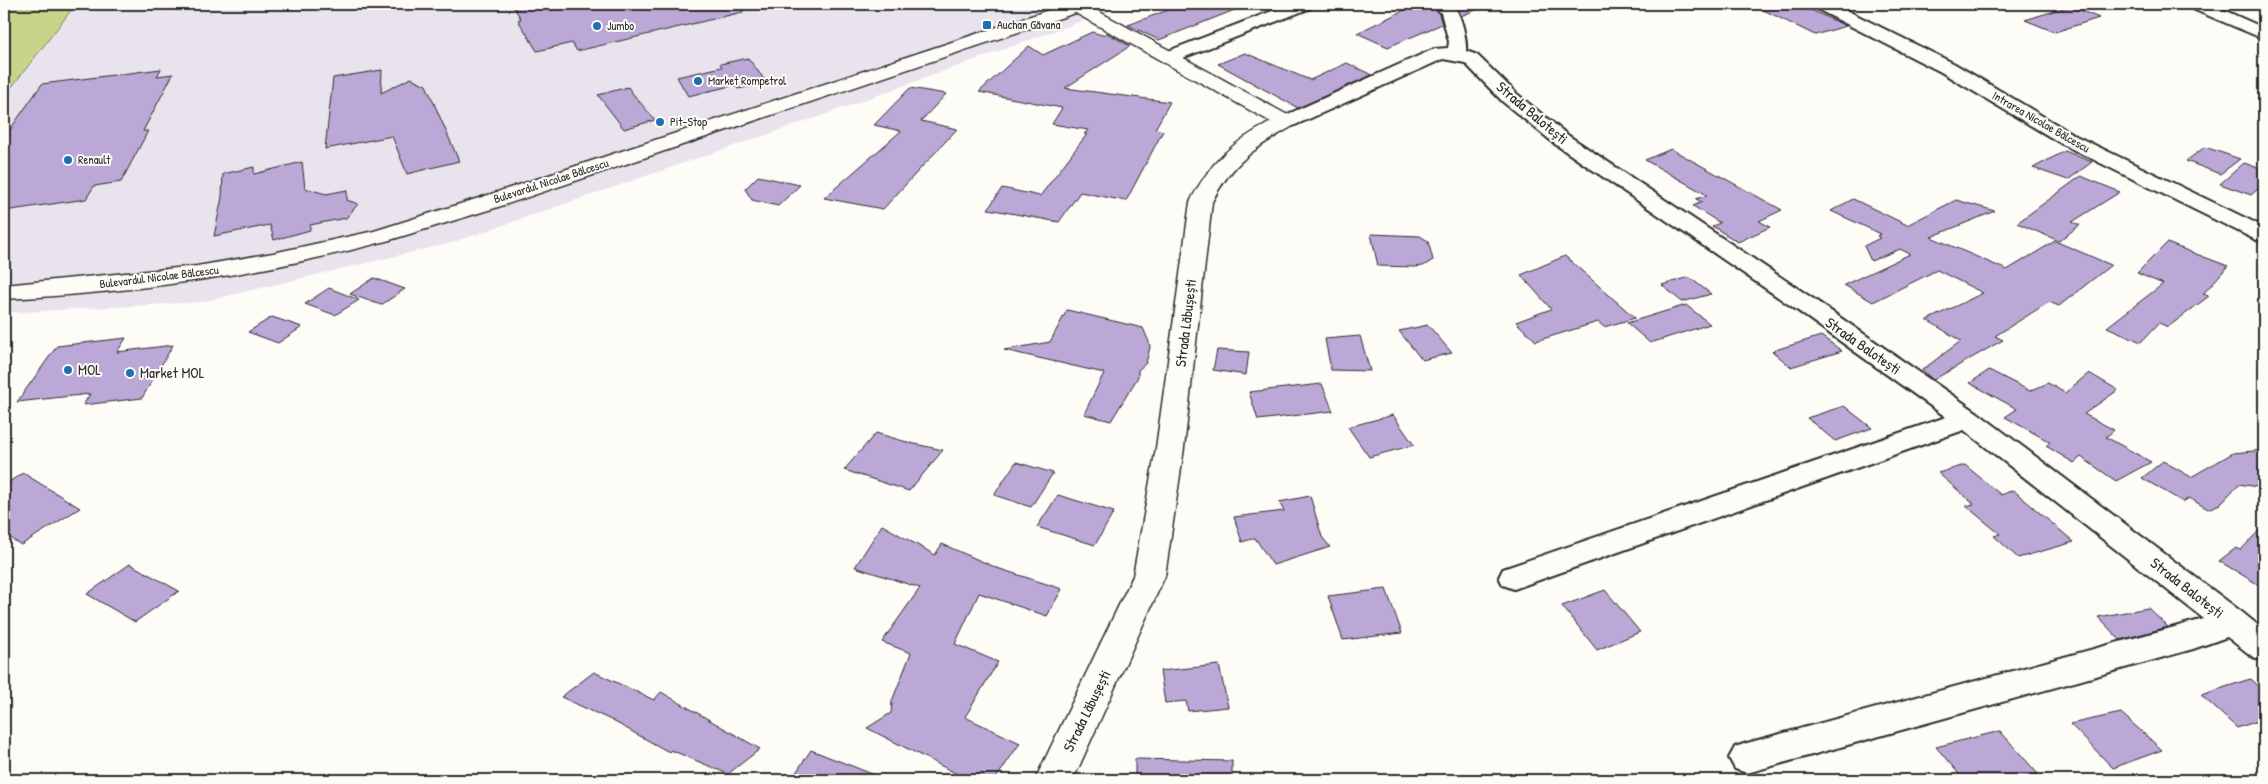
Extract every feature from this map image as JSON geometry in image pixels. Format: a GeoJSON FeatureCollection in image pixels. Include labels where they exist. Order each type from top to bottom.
{"type":"FeatureCollection","features":[{"type":"Feature","properties":{"kind":"street"},"geometry":{"type":"LineString","coordinates":[[1169,57],[1305,4]]}},
{"type":"Feature","properties":{"kind":"street"},"geometry":{"type":"LineString","coordinates":[[1080,5],[1286,122],[1427,58],[1440,53],[1456,54],[1458,42],[1449,11],[1439,4]]}},
{"type":"Feature","properties":{"kind":"street","name":"Intrarea Nicolae Bălcescu"},"geometry":{"type":"LineString","coordinates":[[1820,4],[1948,68],[2069,140],[2264,235]]}},
{"type":"Feature","properties":{"kind":"street"},"geometry":{"type":"LineString","coordinates":[[2196,4],[2264,34]]}},
{"type":"Feature","properties":{"kind":"street","name":"Bulevardul Nicolae Bălcescu"},"geometry":{"type":"LineString","coordinates":[[4,292],[176,276],[251,266],[314,253],[383,235],[729,123],[1080,5]]}},
{"type":"Feature","properties":{"kind":"street","name":"Strada Balotești"},"geometry":{"type":"LineString","coordinates":[[1456,54],[1471,59],[1510,98],[1562,140],[1803,303],[1968,419],[2264,648]]}},
{"type":"Feature","properties":{"kind":"street","name":"Strada Lăbușești"},"geometry":{"type":"LineString","coordinates":[[1054,780],[1149,576],[1170,448],[1201,202],[1210,181],[1225,161],[1246,144],[1286,122]]}},
{"type":"Feature","properties":{"kind":"street"},"geometry":{"type":"LineString","coordinates":[[1514,577],[1968,419]]}},
{"type":"Feature","properties":{"kind":"street"},"geometry":{"type":"LineString","coordinates":[[1747,758],[2193,636],[2232,622]]}},
{"type":"Feature","properties":{"kind":"shaded area"},"geometry":{"type":"Polygon","coordinates":[[[76,4],[1128,4],[815,118],[451,243],[202,302],[4,313],[4,97],[76,4]]]}},
{"type":"Feature","properties":{"kind":"green space"},"geometry":{"type":"Polygon","coordinates":[[[4,4],[76,4],[4,97],[4,4]]]}},
{"type":"Feature","properties":{"kind":"building","name":"Jumbo"},"geometry":{"type":"Polygon","coordinates":[[[512,4],[742,4],[743,12],[577,51],[572,43],[537,51],[518,20],[521,19],[512,4]]]}},
{"type":"Feature","properties":{"kind":"building"},"geometry":{"type":"Polygon","coordinates":[[[1184,4],[1247,5],[1159,40],[1128,25],[1184,4]]]}},
{"type":"Feature","properties":{"kind":"building"},"geometry":{"type":"Polygon","coordinates":[[[1417,4],[1429,4],[1439,14],[1442,24],[1388,47],[1357,33],[1417,4]]]}},
{"type":"Feature","properties":{"kind":"building"},"geometry":{"type":"Polygon","coordinates":[[[1453,4],[1490,4],[1461,16],[1453,4]]]}},
{"type":"Feature","properties":{"kind":"building"},"geometry":{"type":"Polygon","coordinates":[[[1751,4],[1798,4],[1846,26],[1815,35],[1751,4]]]}},
{"type":"Feature","properties":{"kind":"building"},"geometry":{"type":"Polygon","coordinates":[[[2070,6],[2099,18],[2055,32],[2025,20],[2070,6]]]}},
{"type":"Feature","properties":{"kind":"building"},"geometry":{"type":"Polygon","coordinates":[[[1092,32],[1102,35],[1107,33],[1130,46],[1065,88],[1170,102],[1155,129],[1163,131],[1126,201],[1080,192],[1059,222],[988,209],[1002,188],[1040,196],[1087,134],[1084,134],[1088,130],[1052,124],[1062,108],[979,92],[1029,46],[1043,55],[1092,32]]]}},
{"type":"Feature","properties":{"kind":"building"},"geometry":{"type":"Polygon","coordinates":[[[1245,53],[1310,80],[1347,63],[1372,75],[1298,108],[1218,64],[1245,53]]]}},
{"type":"Feature","properties":{"kind":"building"},"geometry":{"type":"Polygon","coordinates":[[[748,58],[767,83],[738,89],[735,85],[688,96],[677,77],[722,67],[720,64],[748,58]]]}},
{"type":"Feature","properties":{"kind":"building","name":"Renault"},"geometry":{"type":"Polygon","coordinates":[[[161,69],[157,76],[173,74],[143,131],[148,131],[121,182],[94,186],[86,199],[4,211],[4,138],[42,84],[161,69]]]}},
{"type":"Feature","properties":{"kind":"building"},"geometry":{"type":"Polygon","coordinates":[[[382,70],[381,93],[411,78],[426,85],[459,161],[407,174],[392,136],[325,149],[333,78],[382,70]]]}},
{"type":"Feature","properties":{"kind":"building"},"geometry":{"type":"Polygon","coordinates":[[[628,87],[655,120],[624,129],[598,95],[628,87]]]}},
{"type":"Feature","properties":{"kind":"building"},"geometry":{"type":"Polygon","coordinates":[[[910,88],[946,94],[921,121],[957,129],[883,209],[824,198],[901,131],[874,125],[910,88]]]}},
{"type":"Feature","properties":{"kind":"building"},"geometry":{"type":"Polygon","coordinates":[[[2205,147],[2240,159],[2220,174],[2186,161],[2205,147]]]}},
{"type":"Feature","properties":{"kind":"building"},"geometry":{"type":"Polygon","coordinates":[[[1671,149],[1782,210],[1759,221],[1770,227],[1738,242],[1712,226],[1720,223],[1693,206],[1702,202],[1696,199],[1707,195],[1645,160],[1671,149]]]}},
{"type":"Feature","properties":{"kind":"building"},"geometry":{"type":"Polygon","coordinates":[[[2065,151],[2092,162],[2068,180],[2033,168],[2065,151]]]}},
{"type":"Feature","properties":{"kind":"building"},"geometry":{"type":"Polygon","coordinates":[[[302,162],[305,188],[326,194],[347,190],[347,200],[358,204],[346,218],[310,225],[310,230],[274,240],[270,225],[214,236],[222,197],[223,174],[254,167],[254,174],[302,162]]]}},
{"type":"Feature","properties":{"kind":"building"},"geometry":{"type":"Polygon","coordinates":[[[2244,163],[2264,170],[2264,184],[2251,195],[2220,184],[2244,163]]]}},
{"type":"Feature","properties":{"kind":"building"},"geometry":{"type":"Polygon","coordinates":[[[758,176],[800,185],[778,206],[752,200],[745,189],[758,176]]]}},
{"type":"Feature","properties":{"kind":"building"},"geometry":{"type":"Polygon","coordinates":[[[2081,176],[2120,192],[2072,222],[2080,225],[2059,241],[2017,223],[2081,176]]]}},
{"type":"Feature","properties":{"kind":"building"},"geometry":{"type":"Polygon","coordinates":[[[1853,199],[1907,225],[1956,200],[1995,211],[1931,237],[2007,270],[2055,241],[2111,265],[2059,306],[2049,302],[1995,336],[2003,340],[1933,380],[1922,370],[1961,341],[1927,320],[1983,293],[1937,270],[1873,302],[1844,285],[1910,254],[1900,249],[1871,261],[1864,246],[1880,238],[1877,236],[1881,234],[1831,211],[1853,199]]]}},
{"type":"Feature","properties":{"kind":"building"},"geometry":{"type":"Polygon","coordinates":[[[1371,234],[1420,236],[1428,241],[1433,260],[1423,266],[1415,267],[1378,266],[1371,234]]]}},
{"type":"Feature","properties":{"kind":"building"},"geometry":{"type":"Polygon","coordinates":[[[2167,243],[2228,266],[2203,294],[2209,296],[2168,327],[2159,323],[2141,342],[2107,327],[2163,284],[2137,273],[2167,243]]]}},
{"type":"Feature","properties":{"kind":"building"},"geometry":{"type":"Polygon","coordinates":[[[1565,256],[1635,318],[1604,327],[1598,322],[1536,341],[1516,322],[1551,309],[1521,275],[1565,256]]]}},
{"type":"Feature","properties":{"kind":"building"},"geometry":{"type":"Polygon","coordinates":[[[1689,277],[1711,294],[1682,302],[1662,285],[1689,277]]]}},
{"type":"Feature","properties":{"kind":"building"},"geometry":{"type":"Polygon","coordinates":[[[374,278],[405,289],[381,305],[350,294],[374,278]]]}},
{"type":"Feature","properties":{"kind":"building"},"geometry":{"type":"Polygon","coordinates":[[[329,288],[359,300],[335,315],[305,304],[329,288]]]}},
{"type":"Feature","properties":{"kind":"building"},"geometry":{"type":"Polygon","coordinates":[[[1686,305],[1710,324],[1650,343],[1627,323],[1686,305]]]}},
{"type":"Feature","properties":{"kind":"building"},"geometry":{"type":"Polygon","coordinates":[[[1067,310],[1143,328],[1149,342],[1150,347],[1146,363],[1138,370],[1138,377],[1111,421],[1084,414],[1104,373],[1004,350],[1050,342],[1067,310]]]}},
{"type":"Feature","properties":{"kind":"building"},"geometry":{"type":"Polygon","coordinates":[[[272,317],[302,327],[278,343],[248,332],[272,317]]]}},
{"type":"Feature","properties":{"kind":"building"},"geometry":{"type":"Polygon","coordinates":[[[1428,325],[1452,353],[1422,360],[1399,331],[1428,325]]]}},
{"type":"Feature","properties":{"kind":"building"},"geometry":{"type":"Polygon","coordinates":[[[1360,336],[1370,371],[1331,370],[1325,339],[1360,336]]]}},
{"type":"Feature","properties":{"kind":"building"},"geometry":{"type":"Polygon","coordinates":[[[1821,336],[1842,351],[1791,367],[1772,351],[1821,336]]]}},
{"type":"Feature","properties":{"kind":"building"},"geometry":{"type":"Polygon","coordinates":[[[126,338],[117,352],[173,345],[142,398],[83,405],[90,394],[17,402],[57,346],[126,338]]]}},
{"type":"Feature","properties":{"kind":"building"},"geometry":{"type":"Polygon","coordinates":[[[1217,350],[1249,352],[1246,375],[1213,370],[1217,350]]]}},
{"type":"Feature","properties":{"kind":"building"},"geometry":{"type":"Polygon","coordinates":[[[1989,370],[2030,391],[2048,383],[2065,393],[2089,373],[2118,390],[2084,414],[2114,430],[2106,437],[2151,462],[2116,481],[2081,457],[2074,463],[2046,446],[2050,442],[2005,417],[2017,409],[1970,383],[1989,370]]]}},
{"type":"Feature","properties":{"kind":"building"},"geometry":{"type":"Polygon","coordinates":[[[1322,384],[1333,411],[1258,420],[1249,392],[1322,384]]]}},
{"type":"Feature","properties":{"kind":"building"},"geometry":{"type":"Polygon","coordinates":[[[1844,406],[1872,428],[1835,441],[1807,418],[1844,406]]]}},
{"type":"Feature","properties":{"kind":"building"},"geometry":{"type":"Polygon","coordinates":[[[1393,415],[1414,445],[1369,457],[1348,427],[1393,415]]]}},
{"type":"Feature","properties":{"kind":"building"},"geometry":{"type":"Polygon","coordinates":[[[876,433],[943,450],[909,491],[844,470],[876,433]]]}},
{"type":"Feature","properties":{"kind":"building"},"geometry":{"type":"Polygon","coordinates":[[[2264,450],[2264,488],[2239,484],[2220,504],[2208,509],[2189,498],[2183,502],[2142,478],[2163,461],[2191,477],[2233,453],[2264,450]]]}},
{"type":"Feature","properties":{"kind":"building"},"geometry":{"type":"Polygon","coordinates":[[[1016,462],[1053,473],[1031,507],[994,495],[1016,462]]]}},
{"type":"Feature","properties":{"kind":"building"},"geometry":{"type":"Polygon","coordinates":[[[1965,465],[2001,495],[2013,490],[2074,542],[2018,558],[1994,536],[2000,534],[1966,506],[1974,504],[1938,473],[1965,465]]]}},
{"type":"Feature","properties":{"kind":"building"},"geometry":{"type":"Polygon","coordinates":[[[23,473],[80,508],[21,545],[4,534],[4,485],[23,473]]]}},
{"type":"Feature","properties":{"kind":"building"},"geometry":{"type":"Polygon","coordinates":[[[1058,495],[1114,512],[1095,545],[1037,527],[1058,495]]]}},
{"type":"Feature","properties":{"kind":"building"},"geometry":{"type":"Polygon","coordinates":[[[1310,496],[1322,537],[1330,547],[1273,565],[1255,538],[1242,542],[1234,517],[1284,511],[1279,502],[1310,496]]]}},
{"type":"Feature","properties":{"kind":"building"},"geometry":{"type":"Polygon","coordinates":[[[882,525],[935,555],[942,544],[997,568],[1062,589],[1047,616],[979,593],[955,644],[998,662],[965,717],[1020,743],[995,780],[969,780],[867,728],[891,713],[892,701],[911,653],[882,642],[920,588],[855,567],[882,525]]]}},
{"type":"Feature","properties":{"kind":"building"},"geometry":{"type":"Polygon","coordinates":[[[2264,525],[2264,588],[2219,561],[2236,548],[2241,550],[2264,525]]]}},
{"type":"Feature","properties":{"kind":"building"},"geometry":{"type":"Polygon","coordinates":[[[130,564],[179,591],[135,622],[87,594],[130,564]]]}},
{"type":"Feature","properties":{"kind":"building"},"geometry":{"type":"Polygon","coordinates":[[[1386,589],[1402,633],[1343,640],[1328,596],[1386,589]]]}},
{"type":"Feature","properties":{"kind":"building"},"geometry":{"type":"Polygon","coordinates":[[[1605,590],[1640,632],[1597,650],[1562,606],[1605,590]]]}},
{"type":"Feature","properties":{"kind":"building"},"geometry":{"type":"Polygon","coordinates":[[[2148,608],[2168,627],[2120,640],[2098,617],[2148,608]]]}},
{"type":"Feature","properties":{"kind":"building"},"geometry":{"type":"Polygon","coordinates":[[[1219,665],[1228,707],[1188,711],[1186,701],[1165,703],[1160,671],[1219,665]]]}},
{"type":"Feature","properties":{"kind":"building"},"geometry":{"type":"Polygon","coordinates":[[[594,672],[654,700],[661,692],[760,749],[728,774],[671,750],[669,752],[611,720],[561,697],[594,672]]]}},
{"type":"Feature","properties":{"kind":"building"},"geometry":{"type":"Polygon","coordinates":[[[2250,679],[2264,692],[2264,719],[2237,728],[2201,695],[2250,679]]]}},
{"type":"Feature","properties":{"kind":"building"},"geometry":{"type":"Polygon","coordinates":[[[2121,713],[2162,750],[2113,768],[2070,724],[2121,713]]]}},
{"type":"Feature","properties":{"kind":"building"},"geometry":{"type":"Polygon","coordinates":[[[2000,731],[2038,774],[2013,780],[1964,780],[1936,747],[2000,731]]]}},
{"type":"Feature","properties":{"kind":"building"},"geometry":{"type":"Polygon","coordinates":[[[811,750],[885,779],[885,780],[791,780],[811,750]]]}},
{"type":"Feature","properties":{"kind":"building"},"geometry":{"type":"Polygon","coordinates":[[[1135,759],[1232,761],[1232,780],[1135,780],[1135,759]]]}},
{"type":"Feature","properties":{"kind":"place","name":"Auchan Găvana"},"geometry":{"type":"Point","coordinates":[987,25]}},
{"type":"Feature","properties":{"kind":"place","name":"Jumbo"},"geometry":{"type":"Point","coordinates":[597,26]}},
{"type":"Feature","properties":{"kind":"place","name":"Market Rompetrol"},"geometry":{"type":"Point","coordinates":[698,81]}},
{"type":"Feature","properties":{"kind":"place","name":"Pit-Stop"},"geometry":{"type":"Point","coordinates":[660,122]}},
{"type":"Feature","properties":{"kind":"place","name":"Renault"},"geometry":{"type":"Point","coordinates":[68,160]}},
{"type":"Feature","properties":{"kind":"place","name":"MOL"},"geometry":{"type":"Point","coordinates":[68,370]}},
{"type":"Feature","properties":{"kind":"place","name":"Market MOL"},"geometry":{"type":"Point","coordinates":[130,373]}}]}
